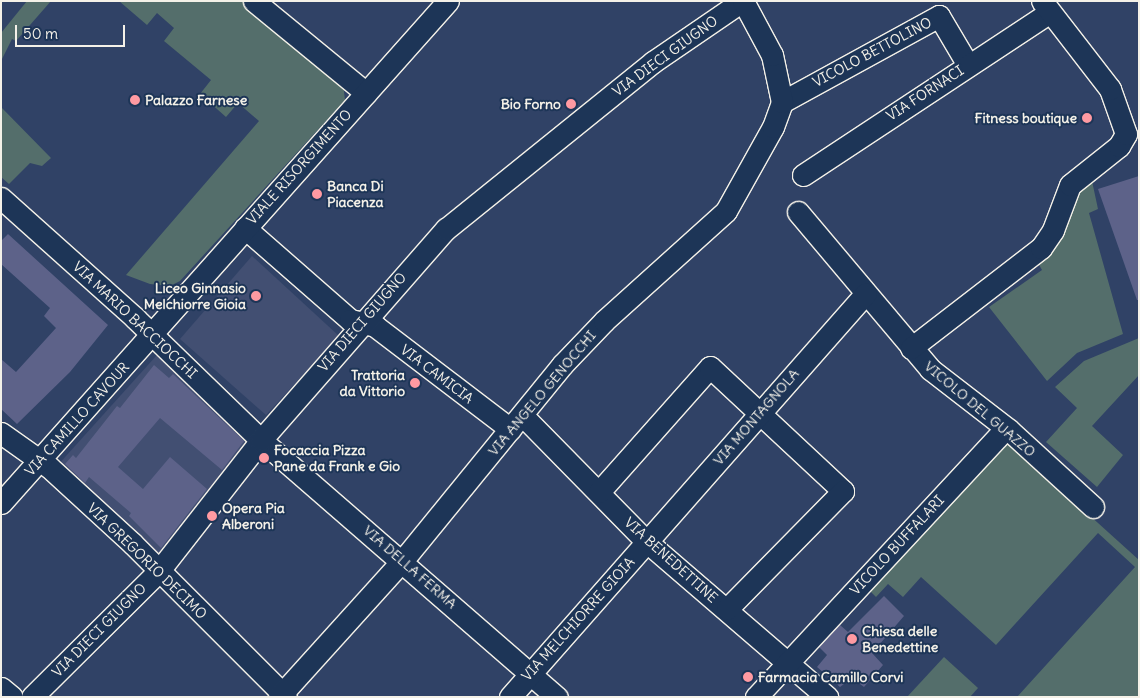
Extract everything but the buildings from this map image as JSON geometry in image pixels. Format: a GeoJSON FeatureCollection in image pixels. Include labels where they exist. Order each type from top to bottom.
{"type":"FeatureCollection","features":[{"type":"Feature","properties":{"kind":"street"},"geometry":{"type":"LineString","coordinates":[[254,1],[366,93]]}},
{"type":"Feature","properties":{"kind":"street","name":"VIALE RISORGIMENTO"},"geometry":{"type":"LineString","coordinates":[[152,335],[448,1]]}},
{"type":"Feature","properties":{"kind":"street"},"geometry":{"type":"LineString","coordinates":[[743,1],[772,55],[782,102]]}},
{"type":"Feature","properties":{"kind":"street","name":"VIA DIECI GIUGNO"},"geometry":{"type":"LineString","coordinates":[[32,697],[158,572],[261,440],[467,208],[668,50],[743,1]]}},
{"type":"Feature","properties":{"kind":"street"},"geometry":{"type":"LineString","coordinates":[[910,348],[1041,248],[1053,230],[1070,185],[1124,140],[1124,126],[1110,89],[1046,7]]}},
{"type":"Feature","properties":{"kind":"street","name":"VIA FORNACI"},"geometry":{"type":"LineString","coordinates":[[803,175],[968,65],[1046,7]]}},
{"type":"Feature","properties":{"kind":"street","name":"VICOLO BETTOLINO"},"geometry":{"type":"LineString","coordinates":[[782,102],[939,16],[968,65]]}},
{"type":"Feature","properties":{"kind":"street","name":"VIA ANGELO GENOCCHI"},"geometry":{"type":"LineString","coordinates":[[282,696],[403,560],[516,422],[604,321],[726,211],[773,127],[782,102]]}},
{"type":"Feature","properties":{"kind":"street","name":"VIA MARIO BACCIOCCHI"},"geometry":{"type":"LineString","coordinates":[[3,204],[152,335],[261,440]]}},
{"type":"Feature","properties":{"kind":"street","name":"VICOLO DEL GUAZZO"},"geometry":{"type":"LineString","coordinates":[[798,212],[910,348],[930,369],[1006,428],[1093,507]]}},
{"type":"Feature","properties":{"kind":"street","name":"VIA CAMICIA"},"geometry":{"type":"LineString","coordinates":[[245,228],[350,320],[375,326],[516,422]]}},
{"type":"Feature","properties":{"kind":"street","name":"VIA MONTAGNOLA"},"geometry":{"type":"LineString","coordinates":[[647,542],[758,413],[866,293]]}},
{"type":"Feature","properties":{"kind":"street","name":"VIA CAMILLO CAVOUR"},"geometry":{"type":"LineString","coordinates":[[1,503],[152,335]]}},
{"type":"Feature","properties":{"kind":"street"},"geometry":{"type":"LineString","coordinates":[[599,492],[710,367],[843,491],[727,609]]}},
{"type":"Feature","properties":{"kind":"street","name":"VIA BENEDETTINE"},"geometry":{"type":"LineString","coordinates":[[516,422],[599,492],[647,542],[827,697]]}},
{"type":"Feature","properties":{"kind":"street","name":"VICOLO BUFFALARI"},"geometry":{"type":"LineString","coordinates":[[756,697],[1006,428]]}},
{"type":"Feature","properties":{"kind":"street","name":"VIA GREGORIO DECIMO"},"geometry":{"type":"LineString","coordinates":[[1,433],[41,460],[158,572],[282,696]]}},
{"type":"Feature","properties":{"kind":"street","name":"VIA DELLA FERMA"},"geometry":{"type":"LineString","coordinates":[[261,440],[403,560],[557,697]]}},
{"type":"Feature","properties":{"kind":"street","name":"VIA MELCHIORRE GIOIA"},"geometry":{"type":"LineString","coordinates":[[510,697],[647,542]]}},
{"type":"Feature","properties":{"kind":"street"},"geometry":{"type":"LineString","coordinates":[[1,688],[12,697]]}},
{"type":"Feature","properties":{"kind":"shaded area","name":"Liceo Ginnasio Melchiorre Gioia"},"geometry":{"type":"Polygon","coordinates":[[[252,256],[339,336],[266,415],[180,339],[252,256]]]}},
{"type":"Feature","properties":{"kind":"shaded area"},"geometry":{"type":"Polygon","coordinates":[[[157,355],[253,442],[162,558],[57,466],[157,355]]]}},
{"type":"Feature","properties":{"kind":"green space"},"geometry":{"type":"Polygon","coordinates":[[[27,1],[51,1],[16,41],[12,39],[1,61],[1,33],[27,1]]]}},
{"type":"Feature","properties":{"kind":"green space"},"geometry":{"type":"Polygon","coordinates":[[[119,1],[242,1],[343,84],[345,100],[180,281],[170,286],[150,284],[126,275],[259,121],[238,103],[226,117],[200,94],[211,80],[164,41],[174,28],[157,13],[147,25],[119,1]]]}},
{"type":"Feature","properties":{"kind":"green space"},"geometry":{"type":"Polygon","coordinates":[[[1,107],[51,158],[42,166],[30,163],[9,184],[1,177],[1,107]]]}},
{"type":"Feature","properties":{"kind":"green space"},"geometry":{"type":"Polygon","coordinates":[[[1092,181],[1098,209],[1089,213],[1123,334],[1077,353],[1047,381],[989,307],[1042,270],[1038,263],[1078,187],[1092,181]]]}},
{"type":"Feature","properties":{"kind":"green space"},"geometry":{"type":"Polygon","coordinates":[[[1139,338],[1139,375],[1092,426],[1123,455],[1097,487],[1046,442],[1077,408],[1055,387],[1084,361],[1139,338]]]}},
{"type":"Feature","properties":{"kind":"green space"},"geometry":{"type":"Polygon","coordinates":[[[1005,439],[1139,560],[1139,697],[1017,697],[1135,567],[1098,533],[996,645],[921,577],[903,597],[888,584],[876,597],[868,589],[1005,439]]]}},
{"type":"Feature","properties":{"kind":"green space"},"geometry":{"type":"Polygon","coordinates":[[[944,657],[978,688],[970,697],[907,697],[944,657]]]}},
{"type":"Feature","properties":{"kind":"place","name":"Palazzo Farnese"},"geometry":{"type":"Point","coordinates":[135,100]}},
{"type":"Feature","properties":{"kind":"place","name":"Bio Forno"},"geometry":{"type":"Point","coordinates":[571,104]}},
{"type":"Feature","properties":{"kind":"place","name":"Fitness boutique"},"geometry":{"type":"Point","coordinates":[1087,118]}},
{"type":"Feature","properties":{"kind":"place","name":"Banca Di Piacenza"},"geometry":{"type":"Point","coordinates":[317,194]}},
{"type":"Feature","properties":{"kind":"place","name":"Liceo Ginnasio Melchiorre Gioia"},"geometry":{"type":"Point","coordinates":[256,296]}},
{"type":"Feature","properties":{"kind":"place","name":"Trattoria da Vittorio"},"geometry":{"type":"Point","coordinates":[415,383]}},
{"type":"Feature","properties":{"kind":"place","name":"Focaccia Pizza Pane da Frank e Gio"},"geometry":{"type":"Point","coordinates":[264,458]}},
{"type":"Feature","properties":{"kind":"place","name":"Opera Pia Alberoni"},"geometry":{"type":"Point","coordinates":[212,516]}},
{"type":"Feature","properties":{"kind":"place","name":"Chiesa delle Benedettine"},"geometry":{"type":"Point","coordinates":[852,639]}},
{"type":"Feature","properties":{"kind":"place","name":"Farmacia Camillo Corvi"},"geometry":{"type":"Point","coordinates":[748,677]}}]}
